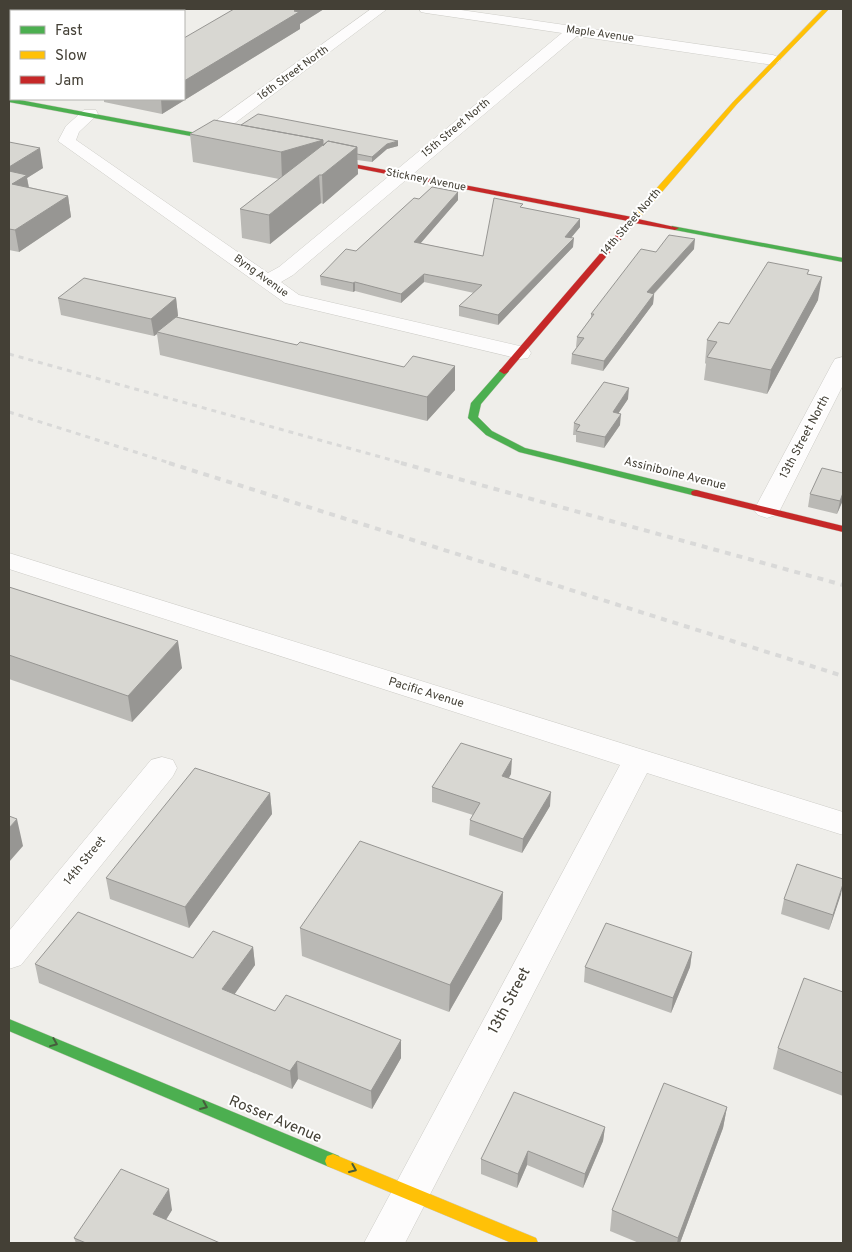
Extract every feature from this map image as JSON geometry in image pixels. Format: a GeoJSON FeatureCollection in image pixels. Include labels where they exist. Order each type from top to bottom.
{"type":"FeatureCollection","features":[{"type":"Feature","properties":{"kind":"street","name":"16th Street North"},"geometry":{"type":"LineString","coordinates":[[205,137],[380,9]]}},
{"type":"Feature","properties":{"kind":"street","name":"Maple Avenue"},"geometry":{"type":"LineString","coordinates":[[426,9],[773,60]]}},
{"type":"Feature","properties":{"kind":"street","name":"14th Street North"},"geometry":{"type":"LineString","coordinates":[[500,441],[482,429],[473,418],[476,403],[633,219],[773,60],[826,9]]}},
{"type":"Feature","properties":{"kind":"street","name":"15th Street North"},"geometry":{"type":"LineString","coordinates":[[268,281],[286,271],[574,31]]}},
{"type":"Feature","properties":{"kind":"street"},"geometry":{"type":"LineString","coordinates":[[9,100],[242,144]]}},
{"type":"Feature","properties":{"kind":"street","name":"Byng Avenue"},"geometry":{"type":"LineString","coordinates":[[90,114],[72,130],[67,140],[187,222],[292,299],[520,353]]}},
{"type":"Feature","properties":{"kind":"street","name":"Stickney Avenue"},"geometry":{"type":"LineString","coordinates":[[308,157],[843,260]]}},
{"type":"Feature","properties":{"kind":"street","name":"13th Street North"},"geometry":{"type":"LineString","coordinates":[[767,510],[843,364]]}},
{"type":"Feature","properties":{"kind":"street","name":"Assiniboine Avenue"},"geometry":{"type":"LineString","coordinates":[[500,441],[531,452],[843,529]]}},
{"type":"Feature","properties":{"kind":"street","name":"Pacific Avenue"},"geometry":{"type":"LineString","coordinates":[[9,561],[843,824]]}},
{"type":"Feature","properties":{"kind":"street","name":"13th Street"},"geometry":{"type":"LineString","coordinates":[[384,1243],[638,760]]}},
{"type":"Feature","properties":{"kind":"street","name":"14th Street"},"geometry":{"type":"LineString","coordinates":[[9,955],[162,768]]}},
{"type":"Feature","properties":{"kind":"street","name":"Rosser Avenue"},"geometry":{"type":"LineString","coordinates":[[9,1025],[530,1243]]}},
{"type":"Feature","properties":{"kind":"building"},"geometry":{"type":"Polygon","coordinates":[[[234,9],[297,9],[294,11],[299,12],[185,80],[185,37],[234,9]]]}},
{"type":"Feature","properties":{"kind":"building"},"geometry":{"type":"Polygon","coordinates":[[[258,114],[398,141],[387,144],[372,157],[357,154],[357,147],[328,141],[323,146],[323,140],[241,125],[258,114]]]}},
{"type":"Feature","properties":{"kind":"building"},"geometry":{"type":"Polygon","coordinates":[[[214,120],[323,140],[281,152],[190,134],[214,120]]]}},
{"type":"Feature","properties":{"kind":"building"},"geometry":{"type":"Polygon","coordinates":[[[328,141],[357,147],[269,215],[240,209],[328,141]]]}},
{"type":"Feature","properties":{"kind":"building"},"geometry":{"type":"Polygon","coordinates":[[[9,142],[40,148],[9,167],[9,142]]]}},
{"type":"Feature","properties":{"kind":"building"},"geometry":{"type":"Polygon","coordinates":[[[9,171],[27,175],[12,184],[68,196],[15,230],[9,229],[9,171]]]}},
{"type":"Feature","properties":{"kind":"building"},"geometry":{"type":"Polygon","coordinates":[[[432,187],[458,192],[414,242],[483,256],[494,198],[523,204],[520,207],[580,219],[565,237],[574,238],[498,315],[459,306],[482,285],[424,274],[401,294],[355,282],[320,276],[346,249],[356,251],[414,198],[419,199],[432,187]]]}},
{"type":"Feature","properties":{"kind":"building"},"geometry":{"type":"Polygon","coordinates":[[[669,235],[695,239],[647,292],[654,294],[604,361],[572,354],[584,338],[577,337],[594,314],[591,314],[641,249],[656,252],[669,235]]]}},
{"type":"Feature","properties":{"kind":"building"},"geometry":{"type":"Polygon","coordinates":[[[768,262],[809,270],[807,274],[822,277],[771,370],[707,357],[717,342],[707,340],[719,322],[729,324],[768,262]]]}},
{"type":"Feature","properties":{"kind":"building"},"geometry":{"type":"Polygon","coordinates":[[[84,278],[176,298],[151,319],[58,298],[84,278]]]}},
{"type":"Feature","properties":{"kind":"building"},"geometry":{"type":"Polygon","coordinates":[[[176,317],[297,345],[300,342],[404,367],[413,356],[455,366],[427,397],[157,332],[176,317]]]}},
{"type":"Feature","properties":{"kind":"building"},"geometry":{"type":"Polygon","coordinates":[[[604,382],[629,388],[613,412],[621,414],[605,437],[576,431],[580,425],[574,423],[604,382]]]}},
{"type":"Feature","properties":{"kind":"building"},"geometry":{"type":"Polygon","coordinates":[[[822,468],[843,473],[843,493],[840,501],[810,494],[822,468]]]}},
{"type":"Feature","properties":{"kind":"building"},"geometry":{"type":"Polygon","coordinates":[[[9,587],[178,641],[128,696],[9,655],[9,587]]]}},
{"type":"Feature","properties":{"kind":"building"},"geometry":{"type":"Polygon","coordinates":[[[461,743],[512,759],[502,776],[551,792],[523,839],[470,820],[480,803],[432,787],[461,743]]]}},
{"type":"Feature","properties":{"kind":"building"},"geometry":{"type":"Polygon","coordinates":[[[195,768],[270,793],[185,907],[106,878],[195,768]]]}},
{"type":"Feature","properties":{"kind":"building"},"geometry":{"type":"Polygon","coordinates":[[[9,816],[17,819],[9,828],[9,816]]]}},
{"type":"Feature","properties":{"kind":"building"},"geometry":{"type":"Polygon","coordinates":[[[360,841],[503,892],[450,985],[300,928],[360,841]]]}},
{"type":"Feature","properties":{"kind":"building"},"geometry":{"type":"Polygon","coordinates":[[[797,864],[843,879],[833,915],[784,899],[797,864]]]}},
{"type":"Feature","properties":{"kind":"building"},"geometry":{"type":"Polygon","coordinates":[[[78,912],[193,958],[213,931],[253,947],[222,989],[275,1011],[286,995],[401,1040],[371,1091],[297,1061],[290,1071],[35,964],[78,912]]]}},
{"type":"Feature","properties":{"kind":"building"},"geometry":{"type":"Polygon","coordinates":[[[606,923],[692,952],[673,998],[585,967],[606,923]]]}},
{"type":"Feature","properties":{"kind":"building"},"geometry":{"type":"Polygon","coordinates":[[[804,978],[843,992],[843,1073],[778,1048],[804,978]]]}},
{"type":"Feature","properties":{"kind":"building"},"geometry":{"type":"Polygon","coordinates":[[[664,1083],[727,1107],[678,1238],[612,1210],[664,1083]]]}},
{"type":"Feature","properties":{"kind":"building"},"geometry":{"type":"Polygon","coordinates":[[[514,1092],[605,1127],[585,1174],[528,1151],[518,1174],[481,1159],[514,1092]]]}},
{"type":"Feature","properties":{"kind":"building"},"geometry":{"type":"Polygon","coordinates":[[[121,1169],[169,1189],[153,1214],[220,1243],[86,1243],[74,1238],[121,1169]]]}},
{"type":"Feature","properties":{"kind":"railway"},"geometry":{"type":"LineString","coordinates":[[9,354],[406,464]]}},
{"type":"Feature","properties":{"kind":"railway"},"geometry":{"type":"LineString","coordinates":[[9,412],[173,464]]}},
{"type":"Feature","properties":{"kind":"railway"},"geometry":{"type":"LineString","coordinates":[[169,463],[843,676]]}},
{"type":"Feature","properties":{"kind":"railway"},"geometry":{"type":"LineString","coordinates":[[401,463],[843,585]]}},
{"type":"Feature","properties":{"kind":"traffic: fast"},"geometry":{"type":"LineString","coordinates":[[9,100],[228,141]]}},
{"type":"Feature","properties":{"kind":"traffic: fast"},"geometry":{"type":"LineString","coordinates":[[675,228],[843,260]]}},
{"type":"Feature","properties":{"kind":"traffic: fast"},"geometry":{"type":"LineString","coordinates":[[504,371],[476,403],[473,418],[489,433],[522,450],[696,493]]}},
{"type":"Feature","properties":{"kind":"traffic: fast"},"geometry":{"type":"LineString","coordinates":[[9,1025],[333,1161]]}},
{"type":"Feature","properties":{"kind":"traffic: slow"},"geometry":{"type":"LineString","coordinates":[[635,218],[735,103],[826,9]]}},
{"type":"Feature","properties":{"kind":"traffic: slow"},"geometry":{"type":"LineString","coordinates":[[333,1161],[530,1243]]}},
{"type":"Feature","properties":{"kind":"traffic: jam"},"geometry":{"type":"LineString","coordinates":[[320,159],[675,228]]}},
{"type":"Feature","properties":{"kind":"traffic: jam"},"geometry":{"type":"LineString","coordinates":[[504,371],[635,218]]}},
{"type":"Feature","properties":{"kind":"traffic: jam"},"geometry":{"type":"LineString","coordinates":[[696,493],[843,529]]}}]}
